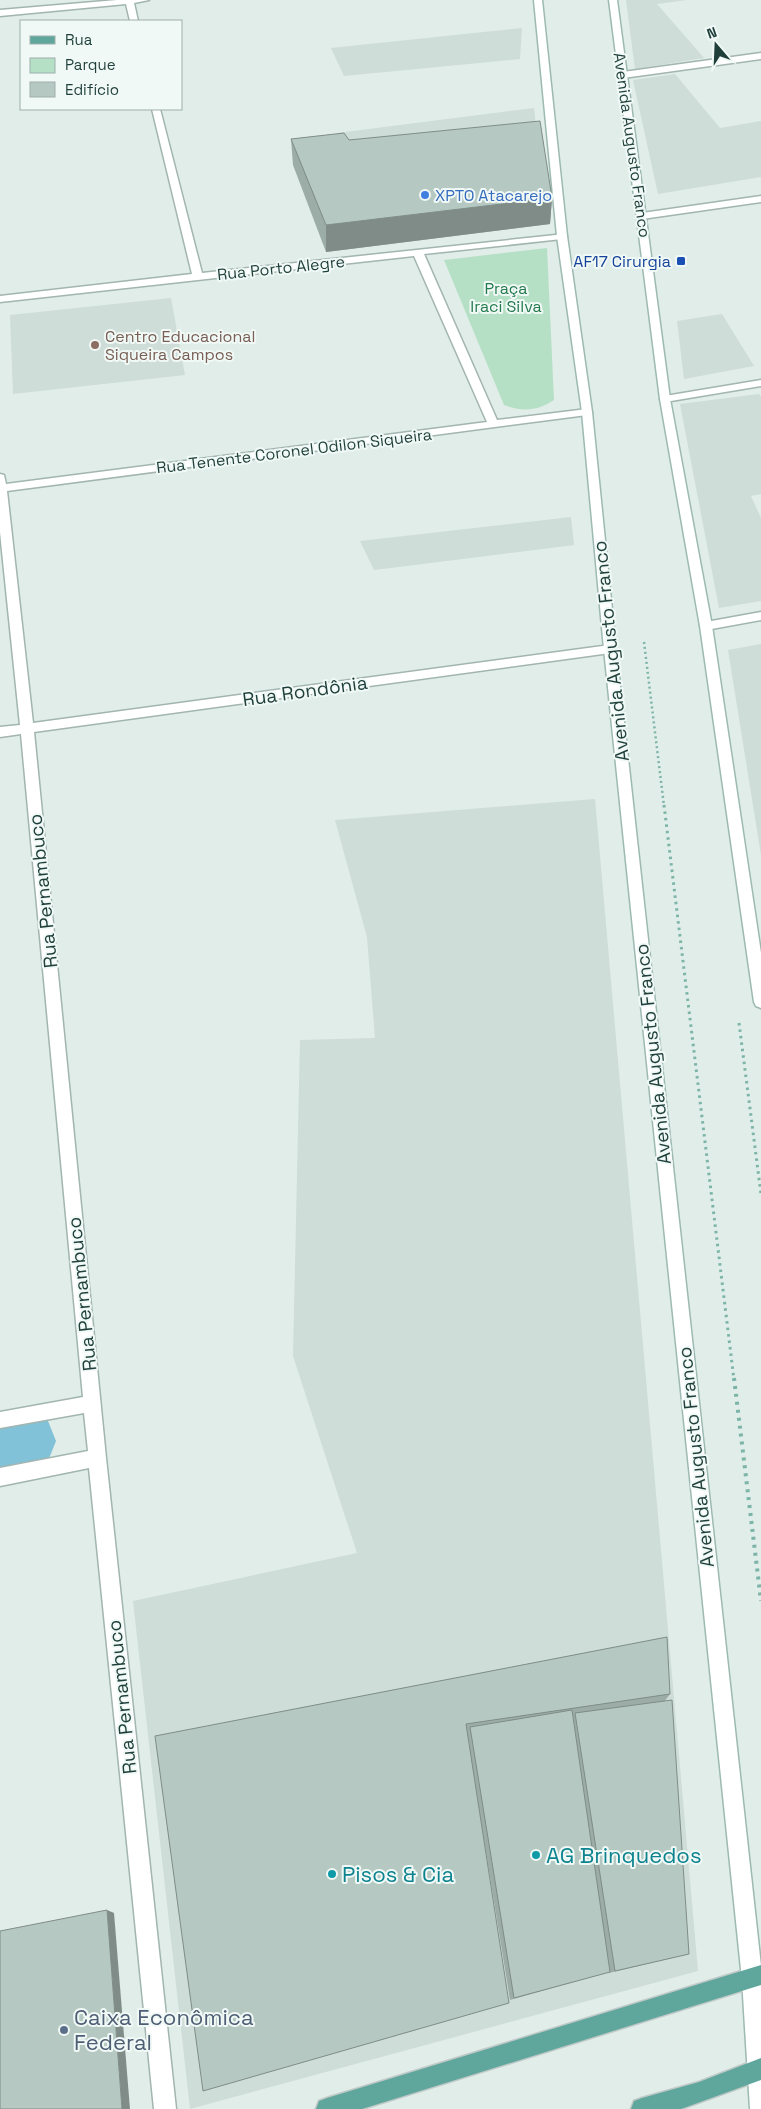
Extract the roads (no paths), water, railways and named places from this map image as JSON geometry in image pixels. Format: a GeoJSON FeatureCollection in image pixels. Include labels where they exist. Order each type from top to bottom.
{"type":"FeatureCollection","features":[{"type":"Feature","properties":{"kind":"main road"},"geometry":{"type":"LineString","coordinates":[[327,2109],[757,1977]]}},
{"type":"Feature","properties":{"kind":"main road"},"geometry":{"type":"LineString","coordinates":[[642,2109],[699,2093],[760,2070]]}},
{"type":"Feature","properties":{"kind":"street"},"geometry":{"type":"LineString","coordinates":[[0,13],[144,0]]}},
{"type":"Feature","properties":{"kind":"street","name":"Avenida Augusto Franco"},"geometry":{"type":"LineString","coordinates":[[538,0],[562,236],[587,412],[610,649],[757,1977],[761,2108]]}},
{"type":"Feature","properties":{"kind":"street","name":"Avenida Augusto Franco"},"geometry":{"type":"LineString","coordinates":[[613,0],[665,399],[706,626],[761,1002]]}},
{"type":"Feature","properties":{"kind":"street"},"geometry":{"type":"LineString","coordinates":[[129,1],[134,20]]}},
{"type":"Feature","properties":{"kind":"street"},"geometry":{"type":"LineString","coordinates":[[623,75],[761,56]]}},
{"type":"Feature","properties":{"kind":"street"},"geometry":{"type":"LineString","coordinates":[[156,110],[198,277]]}},
{"type":"Feature","properties":{"kind":"street"},"geometry":{"type":"LineString","coordinates":[[642,216],[761,199]]}},
{"type":"Feature","properties":{"kind":"street","name":"Rua Porto Alegre"},"geometry":{"type":"LineString","coordinates":[[0,299],[562,236]]}},
{"type":"Feature","properties":{"kind":"street"},"geometry":{"type":"LineString","coordinates":[[418,253],[494,425]]}},
{"type":"Feature","properties":{"kind":"street"},"geometry":{"type":"LineString","coordinates":[[665,399],[761,383]]}},
{"type":"Feature","properties":{"kind":"street","name":"Rua Tenente Coronel Odilon Siqueira"},"geometry":{"type":"LineString","coordinates":[[0,483],[494,425],[587,412]]}},
{"type":"Feature","properties":{"kind":"street","name":"Rua Pernambuco"},"geometry":{"type":"LineString","coordinates":[[0,483],[27,728],[97,1458],[165,2109]]}},
{"type":"Feature","properties":{"kind":"street"},"geometry":{"type":"LineString","coordinates":[[706,626],[761,616]]}},
{"type":"Feature","properties":{"kind":"street","name":"Rua Rondônia"},"geometry":{"type":"LineString","coordinates":[[0,732],[610,649]]}},
{"type":"Feature","properties":{"kind":"street"},"geometry":{"type":"LineString","coordinates":[[0,1420],[93,1402]]}},
{"type":"Feature","properties":{"kind":"street"},"geometry":{"type":"LineString","coordinates":[[0,1477],[97,1458]]}},
{"type":"Feature","properties":{"kind":"waterway"},"geometry":{"type":"LineString","coordinates":[[0,1446],[27,1441]]}},
{"type":"Feature","properties":{"kind":"place","name":"XPTO Atacarejo"},"geometry":{"type":"Point","coordinates":[425,195]}},
{"type":"Feature","properties":{"kind":"place","name":"AF17 Cirurgia"},"geometry":{"type":"Point","coordinates":[681,261]}},
{"type":"Feature","properties":{"kind":"place","name":"Centro Educacional Siqueira Campos"},"geometry":{"type":"Point","coordinates":[95,345]}},
{"type":"Feature","properties":{"kind":"place","name":"AG Brinquedos"},"geometry":{"type":"Point","coordinates":[536,1855]}},
{"type":"Feature","properties":{"kind":"place","name":"Pisos & Cia"},"geometry":{"type":"Point","coordinates":[332,1874]}},
{"type":"Feature","properties":{"kind":"place","name":"Caixa Econômica Federal"},"geometry":{"type":"Point","coordinates":[64,2030]}},
{"type":"Feature","properties":{"kind":"park label","name":"Praça Iraci Silva"},"geometry":{"type":"Point","coordinates":[506,297]}}]}
